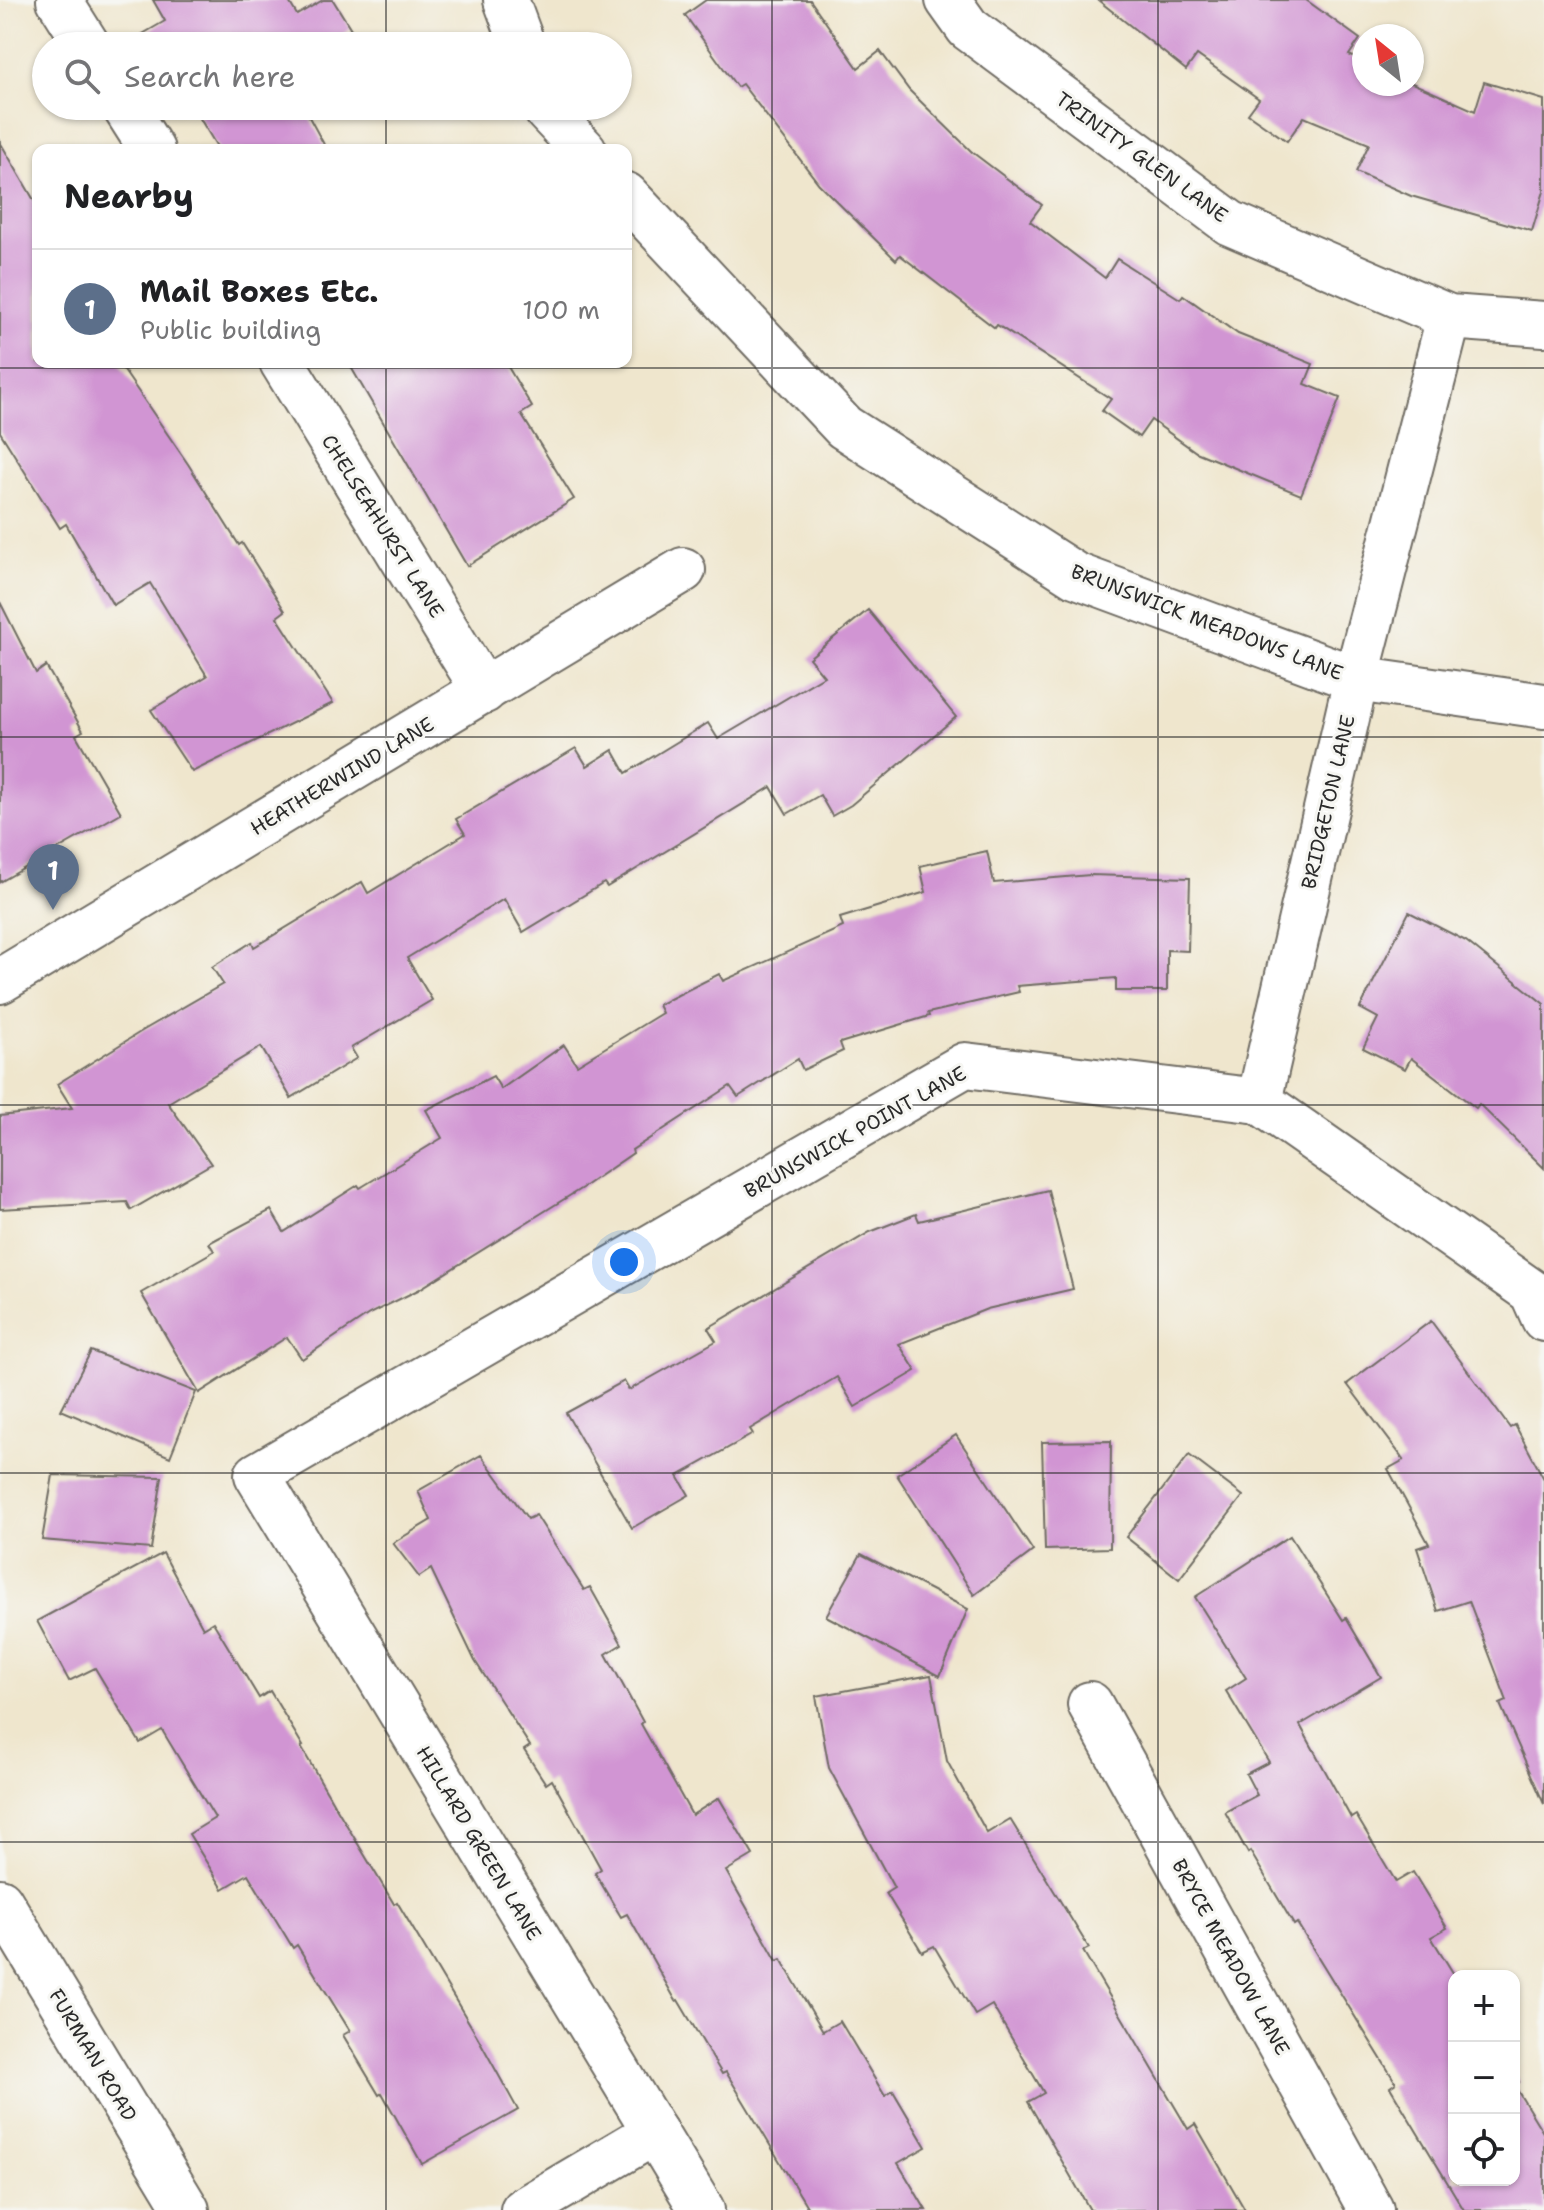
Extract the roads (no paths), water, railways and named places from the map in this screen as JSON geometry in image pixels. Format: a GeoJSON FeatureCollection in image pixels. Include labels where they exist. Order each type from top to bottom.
{"type":"FeatureCollection","features":[{"type":"Feature","properties":{"kind":"street"},"geometry":{"type":"LineString","coordinates":[[59,0],[79,32]]}},
{"type":"Feature","properties":{"kind":"street"},"geometry":{"type":"LineString","coordinates":[[506,0],[518,32]]}},
{"type":"Feature","properties":{"kind":"street","name":"TRINITY GLEN LANE"},"geometry":{"type":"LineString","coordinates":[[948,0],[968,28],[1230,223],[1449,317],[1544,324]]}},
{"type":"Feature","properties":{"kind":"street"},"geometry":{"type":"LineString","coordinates":[[133,120],[148,144]]}},
{"type":"Feature","properties":{"kind":"street"},"geometry":{"type":"LineString","coordinates":[[556,120],[578,144]]}},
{"type":"Feature","properties":{"kind":"street","name":"BRUNSWICK MEADOWS LANE"},"geometry":{"type":"LineString","coordinates":[[632,201],[844,427],[1075,575],[1356,679],[1544,706]]}},
{"type":"Feature","properties":{"kind":"street","name":"BRIDGETON LANE"},"geometry":{"type":"LineString","coordinates":[[1259,1101],[1356,679],[1449,317]]}},
{"type":"Feature","properties":{"kind":"street","name":"CHELSEAHURST LANE"},"geometry":{"type":"LineString","coordinates":[[286,368],[484,691]]}},
{"type":"Feature","properties":{"kind":"street","name":"HEATHERWIND LANE"},"geometry":{"type":"LineString","coordinates":[[0,981],[683,570]]}},
{"type":"Feature","properties":{"kind":"street","name":"BRUNSWICK POINT LANE"},"geometry":{"type":"LineString","coordinates":[[257,1475],[965,1065],[1259,1101],[1532,1292],[1544,1319]]}},
{"type":"Feature","properties":{"kind":"street","name":"HILLARD GREEN LANE"},"geometry":{"type":"LineString","coordinates":[[257,1475],[702,2210]]}},
{"type":"Feature","properties":{"kind":"street","name":"BRYCE MEADOW LANE"},"geometry":{"type":"LineString","coordinates":[[1090,1704],[1371,2210]]}},
{"type":"Feature","properties":{"kind":"street","name":"FURMAN ROAD"},"geometry":{"type":"LineString","coordinates":[[0,1901],[187,2210]]}},
{"type":"Feature","properties":{"kind":"street"},"geometry":{"type":"LineString","coordinates":[[523,2210],[655,2132]]}},
{"type":"Feature","properties":{"kind":"place","name":"Mail Boxes Etc."},"geometry":{"type":"Point","coordinates":[53,910]}}]}
